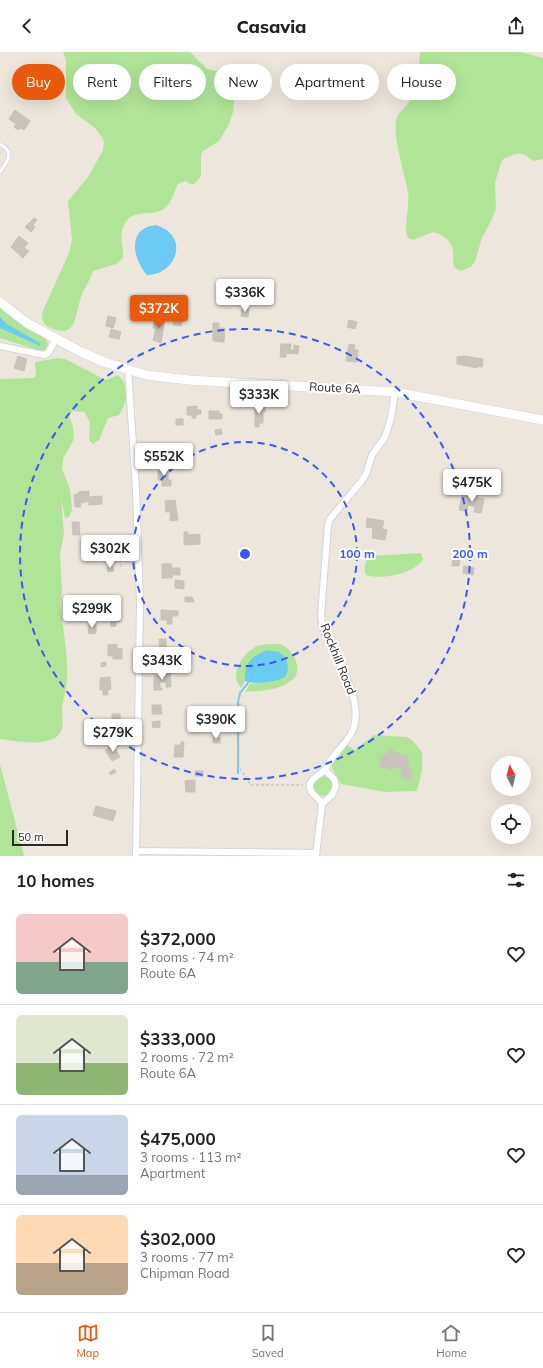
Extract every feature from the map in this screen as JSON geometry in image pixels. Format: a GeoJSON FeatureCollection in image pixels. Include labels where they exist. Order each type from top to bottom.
{"type":"FeatureCollection","features":[{"type":"Feature","properties":{"kind":"main road","name":"Route 6A"},"geometry":{"type":"LineString","coordinates":[[0,302],[27,323],[81,352],[146,375],[189,380],[395,392],[543,420]]}},
{"type":"Feature","properties":{"kind":"street"},"geometry":{"type":"LineString","coordinates":[[2,345],[44,355],[48,353],[56,339]]}},
{"type":"Feature","properties":{"kind":"street"},"geometry":{"type":"LineString","coordinates":[[128,369],[136,490],[140,603],[136,853],[316,855],[322,804],[332,795],[336,786],[334,778],[325,770]]}},
{"type":"Feature","properties":{"kind":"street","name":"Rockhill Road"},"geometry":{"type":"LineString","coordinates":[[310,786],[314,777],[325,770],[352,732],[356,713],[351,690],[322,624],[321,615],[328,525],[330,519],[366,474],[372,455],[385,437],[392,418],[395,392]]}},
{"type":"Feature","properties":{"kind":"street"},"geometry":{"type":"LineString","coordinates":[[310,786],[311,791],[322,804]]}},
{"type":"Feature","properties":{"kind":"lane"},"geometry":{"type":"LineString","coordinates":[[0,144],[5,147],[10,156],[9,160],[0,172]]}},
{"type":"Feature","properties":{"kind":"path"},"geometry":{"type":"LineString","coordinates":[[114,552],[122,552],[120,569]]}},
{"type":"Feature","properties":{"kind":"path"},"geometry":{"type":"LineString","coordinates":[[241,694],[239,767],[250,783],[310,786]]}},
{"type":"Feature","properties":{"kind":"green space"},"geometry":{"type":"Polygon","coordinates":[[[63,52],[190,52],[202,64],[139,64],[139,100],[206,100],[206,68],[214,70],[214,100],[234,100],[233,113],[228,126],[219,141],[203,151],[201,156],[201,176],[194,184],[190,184],[185,181],[178,184],[171,200],[165,208],[160,211],[135,215],[125,223],[121,238],[123,258],[116,264],[93,271],[81,297],[74,323],[71,328],[60,331],[45,324],[42,313],[69,253],[72,240],[68,201],[88,177],[103,150],[104,142],[95,128],[76,114],[66,98],[66,61],[63,52]]]}},
{"type":"Feature","properties":{"kind":"green space"},"geometry":{"type":"Polygon","coordinates":[[[420,52],[521,52],[543,58],[543,159],[533,161],[525,155],[515,154],[502,160],[495,183],[496,209],[482,238],[475,261],[471,267],[461,271],[454,267],[451,244],[443,236],[433,232],[413,240],[407,237],[406,225],[408,192],[397,143],[397,117],[410,100],[456,100],[456,64],[419,64],[420,52]]]}},
{"type":"Feature","properties":{"kind":"green space"},"geometry":{"type":"Polygon","coordinates":[[[0,308],[46,339],[48,344],[45,350],[41,351],[0,338],[0,308]]]}},
{"type":"Feature","properties":{"kind":"green space"},"geometry":{"type":"Polygon","coordinates":[[[58,358],[65,359],[106,380],[118,375],[126,389],[126,399],[119,415],[108,418],[99,440],[93,444],[89,440],[90,422],[84,412],[73,411],[69,415],[73,427],[74,439],[63,459],[62,469],[69,486],[71,497],[72,510],[69,517],[65,518],[61,498],[64,533],[60,554],[62,592],[60,601],[67,672],[67,684],[62,708],[62,729],[55,738],[49,740],[42,742],[21,742],[0,739],[0,379],[34,378],[36,375],[35,362],[58,358]]]}},
{"type":"Feature","properties":{"kind":"green space"},"geometry":{"type":"Polygon","coordinates":[[[421,553],[423,560],[412,569],[405,572],[397,575],[381,577],[366,575],[365,564],[371,556],[421,553]]]}},
{"type":"Feature","properties":{"kind":"green space"},"geometry":{"type":"Polygon","coordinates":[[[281,644],[294,656],[297,666],[296,676],[287,684],[276,688],[263,691],[245,692],[250,684],[266,682],[245,670],[245,681],[241,688],[237,682],[236,676],[239,664],[243,658],[257,646],[281,644]]]}},
{"type":"Feature","properties":{"kind":"green space"},"geometry":{"type":"Polygon","coordinates":[[[374,735],[407,737],[413,741],[422,752],[422,770],[417,791],[385,792],[341,784],[332,768],[331,763],[347,745],[355,750],[374,735]]]}},
{"type":"Feature","properties":{"kind":"green space"},"geometry":{"type":"Polygon","coordinates":[[[0,764],[24,856],[0,856],[0,764]]]}},
{"type":"Feature","properties":{"kind":"green space"},"geometry":{"type":"Polygon","coordinates":[[[323,776],[330,779],[333,786],[330,793],[323,796],[316,793],[313,786],[316,779],[323,776]]]}},
{"type":"Feature","properties":{"kind":"water"},"geometry":{"type":"Polygon","coordinates":[[[156,225],[167,230],[173,237],[176,246],[176,254],[166,269],[147,275],[138,260],[135,245],[136,238],[140,232],[147,227],[156,225]]]}},
{"type":"Feature","properties":{"kind":"water"},"geometry":{"type":"Polygon","coordinates":[[[0,317],[7,324],[40,343],[40,346],[0,328],[0,317]]]}},
{"type":"Feature","properties":{"kind":"water"},"geometry":{"type":"Polygon","coordinates":[[[267,650],[279,652],[285,657],[288,668],[287,674],[283,678],[275,681],[253,683],[245,681],[249,661],[256,655],[267,650]]]}},
{"type":"Feature","properties":{"kind":"building"},"geometry":{"type":"Polygon","coordinates":[[[15,110],[30,121],[24,130],[20,128],[18,130],[14,127],[16,124],[9,119],[15,110]]]}},
{"type":"Feature","properties":{"kind":"building"},"geometry":{"type":"Polygon","coordinates":[[[34,218],[37,220],[33,225],[35,227],[31,232],[25,227],[34,218]]]}},
{"type":"Feature","properties":{"kind":"building"},"geometry":{"type":"Polygon","coordinates":[[[19,236],[28,243],[24,248],[29,251],[23,258],[11,247],[19,236]]]}},
{"type":"Feature","properties":{"kind":"building"},"geometry":{"type":"Polygon","coordinates":[[[242,309],[249,309],[248,317],[241,316],[242,309]]]}},
{"type":"Feature","properties":{"kind":"building"},"geometry":{"type":"Polygon","coordinates":[[[174,315],[183,317],[181,326],[173,325],[174,315]]]}},
{"type":"Feature","properties":{"kind":"building"},"geometry":{"type":"Polygon","coordinates":[[[108,316],[116,318],[113,328],[106,326],[108,316]]]}},
{"type":"Feature","properties":{"kind":"building"},"geometry":{"type":"Polygon","coordinates":[[[156,316],[165,318],[161,343],[153,340],[156,329],[153,328],[156,316]]]}},
{"type":"Feature","properties":{"kind":"building"},"geometry":{"type":"Polygon","coordinates":[[[349,320],[357,322],[355,329],[347,327],[349,320]]]}},
{"type":"Feature","properties":{"kind":"building"},"geometry":{"type":"Polygon","coordinates":[[[213,323],[219,323],[219,328],[225,328],[224,342],[213,341],[213,323]]]}},
{"type":"Feature","properties":{"kind":"building"},"geometry":{"type":"Polygon","coordinates":[[[111,329],[121,332],[119,339],[109,337],[111,329]]]}},
{"type":"Feature","properties":{"kind":"building"},"geometry":{"type":"Polygon","coordinates":[[[281,344],[291,344],[290,350],[294,350],[294,345],[299,346],[298,354],[286,353],[286,357],[280,357],[281,344]]]}},
{"type":"Feature","properties":{"kind":"building"},"geometry":{"type":"Polygon","coordinates":[[[349,344],[355,345],[354,350],[358,350],[357,362],[346,361],[349,344]]]}},
{"type":"Feature","properties":{"kind":"building"},"geometry":{"type":"Polygon","coordinates":[[[18,356],[27,359],[24,371],[14,368],[18,356]]]}},
{"type":"Feature","properties":{"kind":"building"},"geometry":{"type":"Polygon","coordinates":[[[464,356],[483,359],[482,367],[477,366],[477,368],[457,364],[457,357],[464,356]]]}},
{"type":"Feature","properties":{"kind":"building"},"geometry":{"type":"Polygon","coordinates":[[[255,405],[265,406],[265,412],[263,412],[263,423],[259,423],[259,427],[255,427],[255,405]]]}},
{"type":"Feature","properties":{"kind":"building"},"geometry":{"type":"Polygon","coordinates":[[[197,406],[197,410],[201,410],[201,414],[196,415],[196,418],[192,418],[192,415],[187,415],[187,407],[197,406]]]}},
{"type":"Feature","properties":{"kind":"building"},"geometry":{"type":"Polygon","coordinates":[[[209,411],[219,411],[219,414],[222,414],[222,419],[209,419],[209,411]]]}},
{"type":"Feature","properties":{"kind":"building"},"geometry":{"type":"Polygon","coordinates":[[[176,419],[183,419],[183,425],[176,425],[176,419]]]}},
{"type":"Feature","properties":{"kind":"building"},"geometry":{"type":"Polygon","coordinates":[[[221,429],[222,434],[216,435],[215,430],[221,429]]]}},
{"type":"Feature","properties":{"kind":"building"},"geometry":{"type":"Polygon","coordinates":[[[162,467],[168,467],[168,480],[171,480],[171,486],[162,486],[162,480],[158,480],[158,471],[162,471],[162,467]]]}},
{"type":"Feature","properties":{"kind":"building"},"geometry":{"type":"Polygon","coordinates":[[[89,491],[89,497],[102,496],[102,504],[89,505],[89,501],[82,503],[80,501],[81,507],[75,507],[74,495],[78,494],[78,492],[89,491]]]}},
{"type":"Feature","properties":{"kind":"building"},"geometry":{"type":"Polygon","coordinates":[[[468,493],[478,495],[477,498],[484,499],[481,513],[474,512],[475,507],[468,505],[467,511],[459,510],[462,495],[468,496],[468,493]]]}},
{"type":"Feature","properties":{"kind":"building"},"geometry":{"type":"Polygon","coordinates":[[[175,500],[178,520],[170,521],[171,512],[166,512],[165,501],[175,500]]]}},
{"type":"Feature","properties":{"kind":"building"},"geometry":{"type":"Polygon","coordinates":[[[367,518],[384,521],[382,529],[387,530],[385,540],[372,538],[373,528],[366,527],[367,518]]]}},
{"type":"Feature","properties":{"kind":"building"},"geometry":{"type":"Polygon","coordinates":[[[72,522],[79,522],[80,535],[73,535],[72,522]]]}},
{"type":"Feature","properties":{"kind":"building"},"geometry":{"type":"Polygon","coordinates":[[[184,532],[188,532],[188,535],[200,534],[200,544],[184,545],[184,532]]]}},
{"type":"Feature","properties":{"kind":"building"},"geometry":{"type":"Polygon","coordinates":[[[106,547],[106,549],[114,549],[116,562],[105,562],[104,553],[93,553],[93,548],[106,547]]]}},
{"type":"Feature","properties":{"kind":"building"},"geometry":{"type":"Polygon","coordinates":[[[453,555],[460,556],[459,566],[452,566],[453,555]]]}},
{"type":"Feature","properties":{"kind":"building"},"geometry":{"type":"Polygon","coordinates":[[[162,564],[171,564],[172,568],[180,568],[180,575],[172,575],[172,578],[162,578],[162,564]]]}},
{"type":"Feature","properties":{"kind":"building"},"geometry":{"type":"Polygon","coordinates":[[[464,566],[474,568],[473,575],[463,573],[464,566]]]}},
{"type":"Feature","properties":{"kind":"building"},"geometry":{"type":"Polygon","coordinates":[[[107,567],[113,567],[114,571],[108,572],[107,567]]]}},
{"type":"Feature","properties":{"kind":"building"},"geometry":{"type":"Polygon","coordinates":[[[175,580],[184,581],[184,589],[175,588],[175,580]]]}},
{"type":"Feature","properties":{"kind":"building"},"geometry":{"type":"Polygon","coordinates":[[[185,597],[192,597],[194,602],[185,602],[185,597]]]}},
{"type":"Feature","properties":{"kind":"building"},"geometry":{"type":"Polygon","coordinates":[[[161,610],[178,611],[178,616],[172,616],[172,624],[167,624],[167,620],[161,620],[161,610]]]}},
{"type":"Feature","properties":{"kind":"building"},"geometry":{"type":"Polygon","coordinates":[[[119,611],[120,622],[116,622],[116,626],[111,627],[110,612],[119,611]]]}},
{"type":"Feature","properties":{"kind":"building"},"geometry":{"type":"Polygon","coordinates":[[[96,625],[96,633],[89,634],[88,626],[96,625]]]}},
{"type":"Feature","properties":{"kind":"building"},"geometry":{"type":"Polygon","coordinates":[[[159,639],[166,639],[166,654],[160,654],[159,639]]]}},
{"type":"Feature","properties":{"kind":"building"},"geometry":{"type":"Polygon","coordinates":[[[117,644],[117,649],[122,648],[122,659],[113,659],[113,656],[108,656],[108,645],[117,644]]]}},
{"type":"Feature","properties":{"kind":"building"},"geometry":{"type":"Polygon","coordinates":[[[106,662],[106,666],[101,667],[101,663],[106,662]]]}},
{"type":"Feature","properties":{"kind":"building"},"geometry":{"type":"Polygon","coordinates":[[[165,673],[170,673],[171,687],[166,687],[166,682],[160,682],[160,688],[162,688],[162,690],[154,690],[154,676],[165,676],[165,673]]]}},
{"type":"Feature","properties":{"kind":"building"},"geometry":{"type":"Polygon","coordinates":[[[110,677],[111,689],[108,690],[108,695],[103,695],[103,690],[100,690],[100,678],[110,677]]]}},
{"type":"Feature","properties":{"kind":"building"},"geometry":{"type":"Polygon","coordinates":[[[152,705],[161,705],[162,714],[152,714],[152,705]]]}},
{"type":"Feature","properties":{"kind":"building"},"geometry":{"type":"Polygon","coordinates":[[[112,714],[120,714],[121,729],[112,729],[112,714]]]}},
{"type":"Feature","properties":{"kind":"building"},"geometry":{"type":"Polygon","coordinates":[[[160,721],[160,727],[153,728],[152,722],[160,721]]]}},
{"type":"Feature","properties":{"kind":"building"},"geometry":{"type":"Polygon","coordinates":[[[213,738],[220,738],[220,743],[213,743],[213,738]]]}},
{"type":"Feature","properties":{"kind":"building"},"geometry":{"type":"Polygon","coordinates":[[[181,742],[184,742],[183,757],[174,757],[175,745],[181,745],[181,742]]]}},
{"type":"Feature","properties":{"kind":"building"},"geometry":{"type":"Polygon","coordinates":[[[113,745],[120,757],[112,761],[105,750],[113,745]]]}},
{"type":"Feature","properties":{"kind":"building"},"geometry":{"type":"Polygon","coordinates":[[[392,749],[394,753],[400,753],[400,756],[408,755],[408,769],[411,769],[411,779],[402,779],[401,767],[389,769],[380,767],[380,757],[384,757],[384,754],[388,754],[388,750],[392,749]]]}},
{"type":"Feature","properties":{"kind":"building"},"geometry":{"type":"Polygon","coordinates":[[[114,769],[116,772],[110,775],[109,773],[114,769]]]}},
{"type":"Feature","properties":{"kind":"building"},"geometry":{"type":"Polygon","coordinates":[[[195,771],[203,771],[203,776],[195,776],[195,771]]]}},
{"type":"Feature","properties":{"kind":"building"},"geometry":{"type":"Polygon","coordinates":[[[195,780],[195,792],[186,792],[185,781],[195,780]]]}},
{"type":"Feature","properties":{"kind":"building"},"geometry":{"type":"Polygon","coordinates":[[[96,806],[116,811],[113,821],[93,815],[96,806]]]}},
{"type":"Feature","properties":{"kind":"waterway"},"geometry":{"type":"LineString","coordinates":[[238,773],[238,702],[240,693],[248,683]]}}]}
